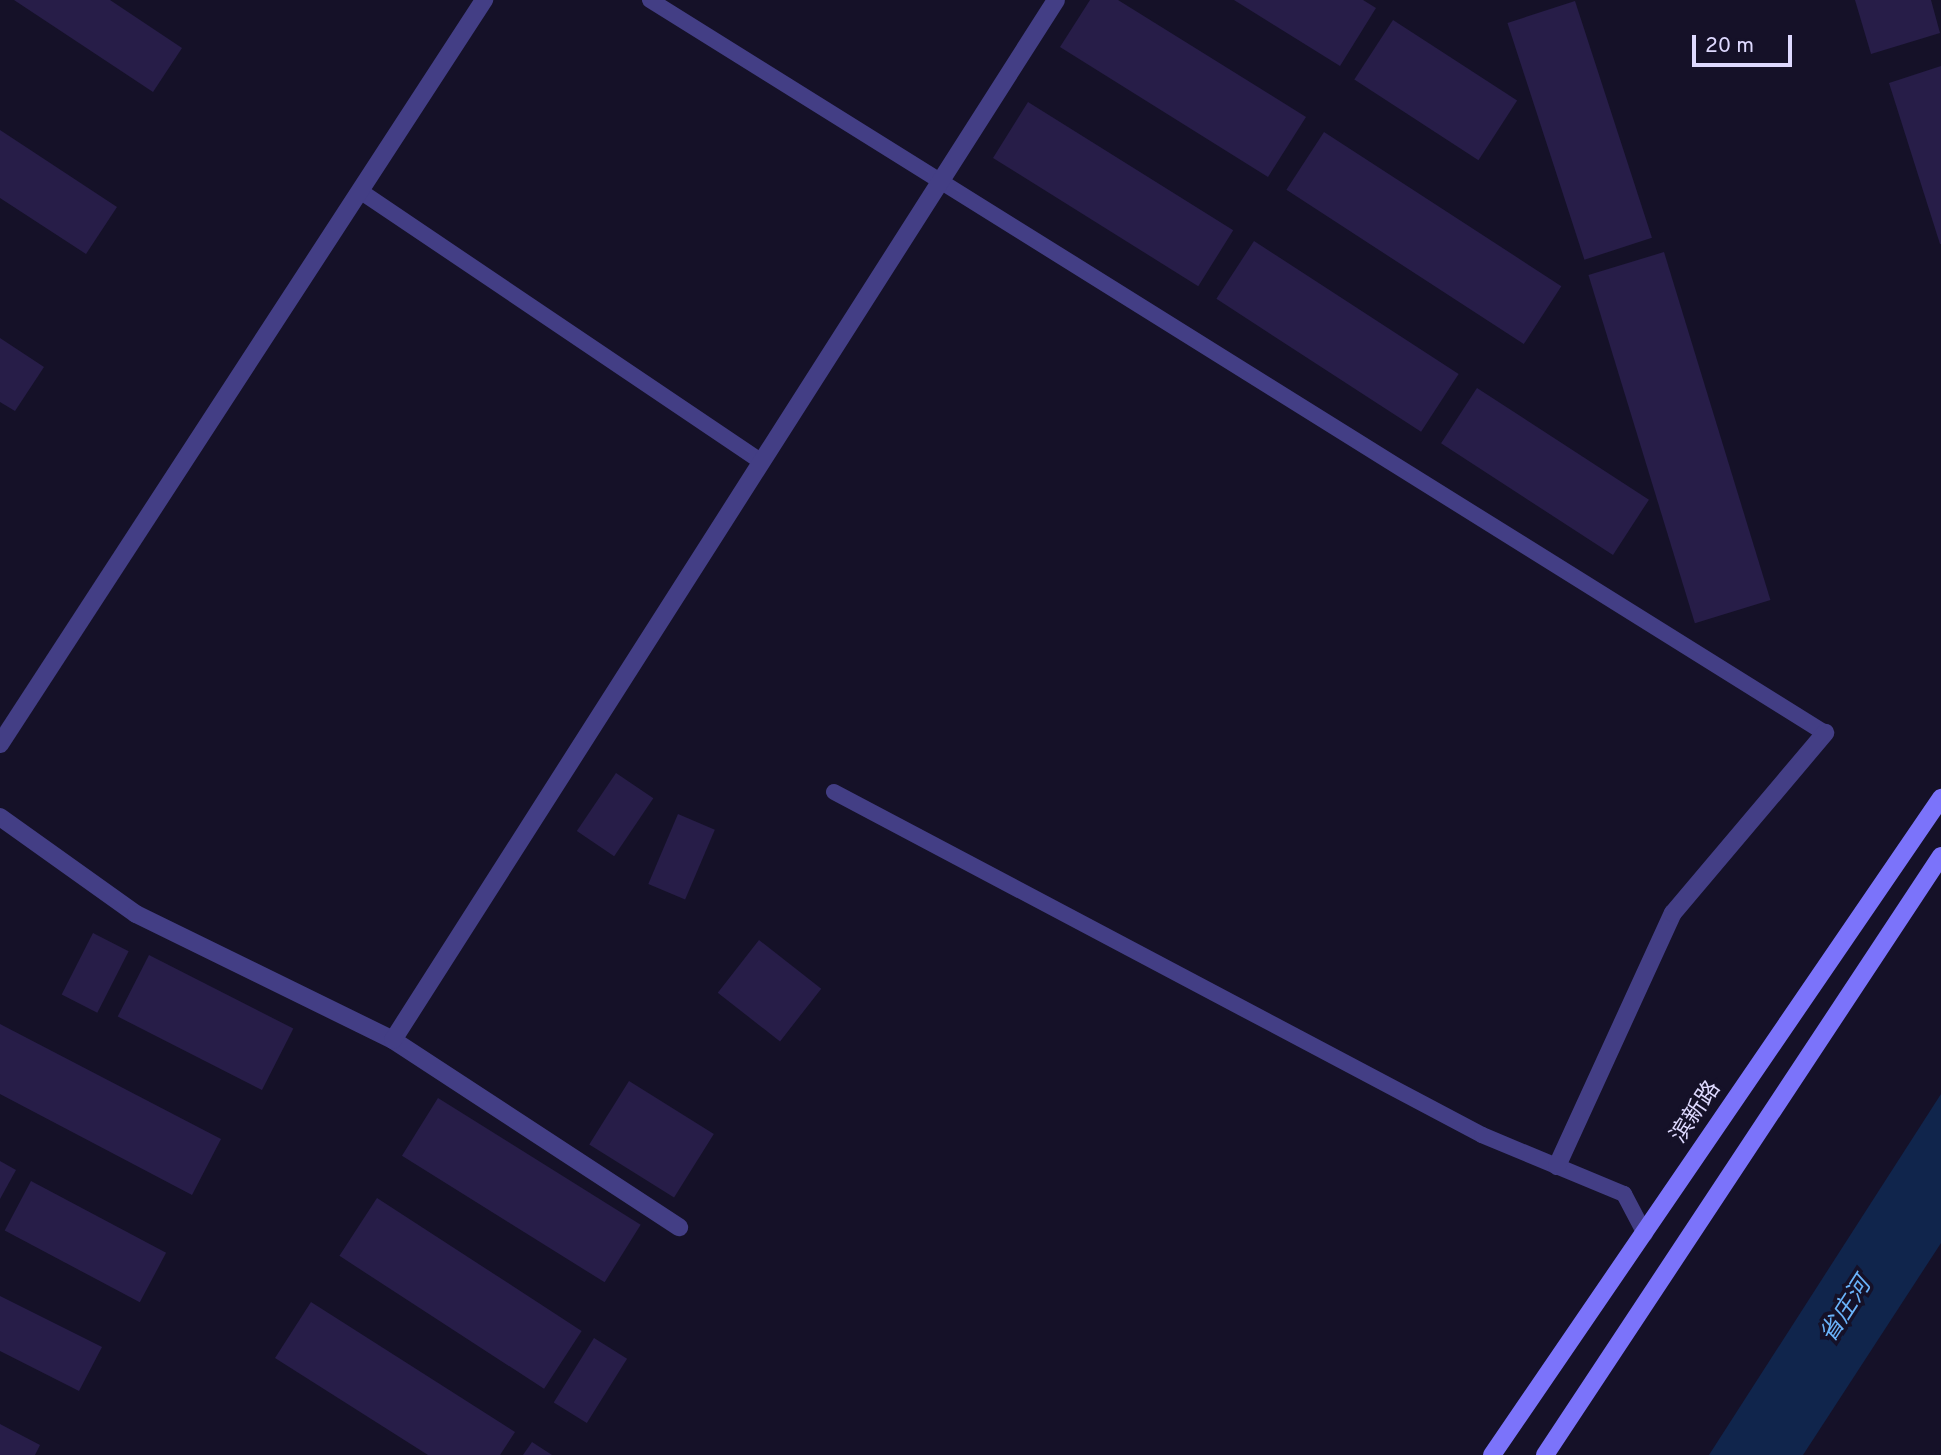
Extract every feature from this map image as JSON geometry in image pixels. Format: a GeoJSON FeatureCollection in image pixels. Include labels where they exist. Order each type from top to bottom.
{"type":"FeatureCollection","features":[{"type":"Feature","properties":{"kind":"main road","name":"滨新路"},"geometry":{"type":"LineString","coordinates":[[1492,1455],[1941,797]]}},
{"type":"Feature","properties":{"kind":"main road"},"geometry":{"type":"LineString","coordinates":[[1545,1455],[1941,856]]}},
{"type":"Feature","properties":{"kind":"street"},"geometry":{"type":"LineString","coordinates":[[0,744],[484,0]]}},
{"type":"Feature","properties":{"kind":"street"},"geometry":{"type":"LineString","coordinates":[[393,1040],[1056,0]]}},
{"type":"Feature","properties":{"kind":"street"},"geometry":{"type":"LineString","coordinates":[[1557,1166],[1673,912],[1825,733]]}},
{"type":"Feature","properties":{"kind":"street"},"geometry":{"type":"LineString","coordinates":[[0,817],[136,914],[393,1040],[678,1227]]}},
{"type":"Feature","properties":{"kind":"lane"},"geometry":{"type":"LineString","coordinates":[[650,0],[942,178],[1825,733]]}},
{"type":"Feature","properties":{"kind":"lane"},"geometry":{"type":"LineString","coordinates":[[360,191],[761,461]]}},
{"type":"Feature","properties":{"kind":"lane"},"geometry":{"type":"LineString","coordinates":[[834,792],[1482,1135],[1624,1194],[1645,1234]]}},
{"type":"Feature","properties":{"kind":"water","name":"省庄河"},"geometry":{"type":"Polygon","coordinates":[[[1941,1094],[1941,1243],[1803,1455],[1709,1455],[1941,1094]]]}},
{"type":"Feature","properties":{"kind":"building"},"geometry":{"type":"Polygon","coordinates":[[[14,0],[110,0],[182,48],[153,92],[14,0]]]}},
{"type":"Feature","properties":{"kind":"building"},"geometry":{"type":"Polygon","coordinates":[[[1090,0],[1118,0],[1306,117],[1268,177],[1060,47],[1090,0]]]}},
{"type":"Feature","properties":{"kind":"building"},"geometry":{"type":"Polygon","coordinates":[[[1234,0],[1363,0],[1376,8],[1340,66],[1234,0]]]}},
{"type":"Feature","properties":{"kind":"building"},"geometry":{"type":"Polygon","coordinates":[[[1855,0],[1931,0],[1940,33],[1871,54],[1855,0]]]}},
{"type":"Feature","properties":{"kind":"building"},"geometry":{"type":"Polygon","coordinates":[[[1575,1],[1652,238],[1584,260],[1507,23],[1575,1]]]}},
{"type":"Feature","properties":{"kind":"building"},"geometry":{"type":"Polygon","coordinates":[[[1393,20],[1517,101],[1478,160],[1354,80],[1393,20]]]}},
{"type":"Feature","properties":{"kind":"building"},"geometry":{"type":"Polygon","coordinates":[[[1941,66],[1941,244],[1940,244],[1889,83],[1941,66]]]}},
{"type":"Feature","properties":{"kind":"building"},"geometry":{"type":"Polygon","coordinates":[[[1028,102],[1233,230],[1198,286],[993,158],[1028,102]]]}},
{"type":"Feature","properties":{"kind":"building"},"geometry":{"type":"Polygon","coordinates":[[[0,130],[117,207],[86,254],[0,198],[0,130]]]}},
{"type":"Feature","properties":{"kind":"building"},"geometry":{"type":"Polygon","coordinates":[[[1324,132],[1561,286],[1524,344],[1286,190],[1324,132]]]}},
{"type":"Feature","properties":{"kind":"building"},"geometry":{"type":"Polygon","coordinates":[[[1254,241],[1459,374],[1421,432],[1216,299],[1254,241]]]}},
{"type":"Feature","properties":{"kind":"building"},"geometry":{"type":"Polygon","coordinates":[[[1664,252],[1770,600],[1695,623],[1588,275],[1664,252]]]}},
{"type":"Feature","properties":{"kind":"building"},"geometry":{"type":"Polygon","coordinates":[[[0,338],[44,367],[15,411],[0,402],[0,338]]]}},
{"type":"Feature","properties":{"kind":"building"},"geometry":{"type":"Polygon","coordinates":[[[1477,388],[1649,500],[1613,555],[1441,443],[1477,388]]]}},
{"type":"Feature","properties":{"kind":"building"},"geometry":{"type":"Polygon","coordinates":[[[616,773],[653,798],[614,856],[577,831],[616,773]]]}},
{"type":"Feature","properties":{"kind":"building"},"geometry":{"type":"Polygon","coordinates":[[[678,814],[715,830],[685,900],[648,884],[678,814]]]}},
{"type":"Feature","properties":{"kind":"building"},"geometry":{"type":"Polygon","coordinates":[[[93,933],[129,951],[97,1013],[62,994],[93,933]]]}},
{"type":"Feature","properties":{"kind":"building"},"geometry":{"type":"Polygon","coordinates":[[[759,940],[821,989],[780,1041],[718,993],[759,940]]]}},
{"type":"Feature","properties":{"kind":"building"},"geometry":{"type":"Polygon","coordinates":[[[149,955],[293,1029],[262,1090],[118,1016],[149,955]]]}},
{"type":"Feature","properties":{"kind":"building"},"geometry":{"type":"Polygon","coordinates":[[[0,1024],[221,1139],[192,1195],[0,1094],[0,1024]]]}},
{"type":"Feature","properties":{"kind":"building"},"geometry":{"type":"Polygon","coordinates":[[[629,1081],[714,1134],[674,1198],[589,1145],[629,1081]]]}},
{"type":"Feature","properties":{"kind":"building"},"geometry":{"type":"Polygon","coordinates":[[[438,1098],[641,1225],[605,1282],[402,1156],[438,1098]]]}},
{"type":"Feature","properties":{"kind":"building"},"geometry":{"type":"Polygon","coordinates":[[[0,1161],[16,1170],[0,1199],[0,1161]]]}},
{"type":"Feature","properties":{"kind":"building"},"geometry":{"type":"Polygon","coordinates":[[[31,1181],[166,1253],[140,1302],[5,1230],[31,1181]]]}},
{"type":"Feature","properties":{"kind":"building"},"geometry":{"type":"Polygon","coordinates":[[[377,1198],[582,1331],[544,1389],[339,1256],[377,1198]]]}},
{"type":"Feature","properties":{"kind":"building"},"geometry":{"type":"Polygon","coordinates":[[[0,1296],[102,1347],[79,1391],[0,1351],[0,1296]]]}},
{"type":"Feature","properties":{"kind":"building"},"geometry":{"type":"Polygon","coordinates":[[[311,1302],[515,1432],[500,1455],[428,1455],[275,1358],[311,1302]]]}},
{"type":"Feature","properties":{"kind":"building"},"geometry":{"type":"Polygon","coordinates":[[[594,1338],[627,1359],[587,1423],[554,1402],[594,1338]]]}},
{"type":"Feature","properties":{"kind":"building"},"geometry":{"type":"Polygon","coordinates":[[[0,1424],[40,1445],[35,1455],[0,1455],[0,1424]]]}},
{"type":"Feature","properties":{"kind":"building"},"geometry":{"type":"Polygon","coordinates":[[[532,1442],[552,1455],[523,1455],[532,1442]]]}}]}
